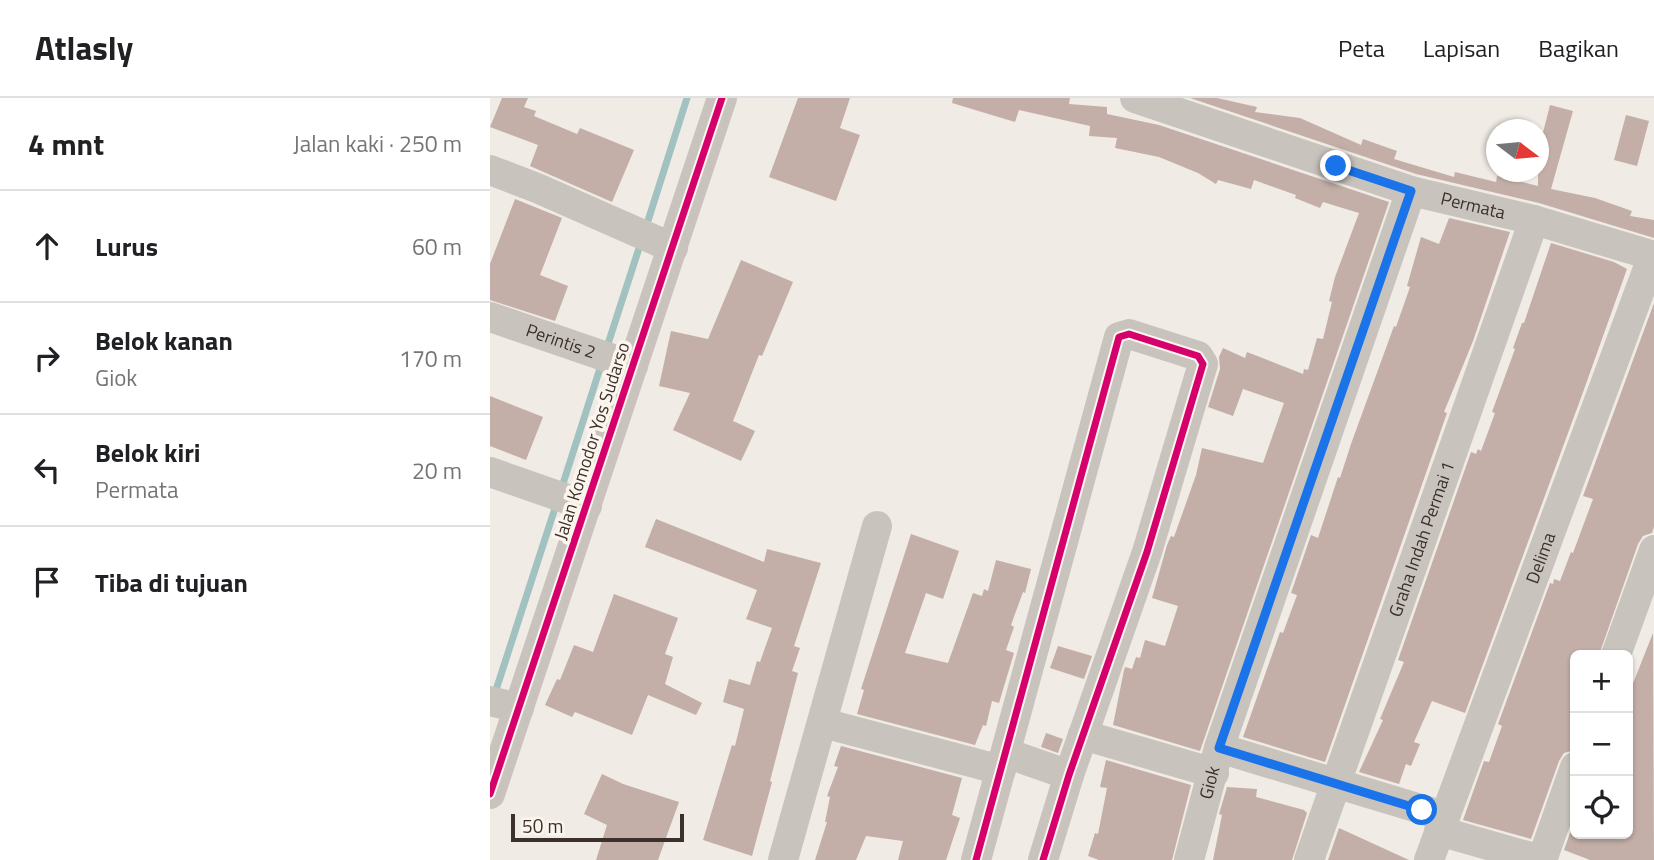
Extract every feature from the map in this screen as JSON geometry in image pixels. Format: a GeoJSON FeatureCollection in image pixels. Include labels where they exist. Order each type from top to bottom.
{"type":"FeatureCollection","features":[{"type":"Feature","properties":{"kind":"street","name":"Jalan Komodor Yos Sudarso"},"geometry":{"type":"LineString","coordinates":[[490,794],[506,704],[663,243],[722,98]]}},
{"type":"Feature","properties":{"kind":"street","name":"Permata"},"geometry":{"type":"LineString","coordinates":[[1135,98],[1411,191],[1534,220],[1654,256]]}},
{"type":"Feature","properties":{"kind":"street"},"geometry":{"type":"LineString","coordinates":[[490,170],[663,243]]}},
{"type":"Feature","properties":{"kind":"street","name":"Giok"},"geometry":{"type":"LineString","coordinates":[[1189,860],[1216,761],[1411,191]]}},
{"type":"Feature","properties":{"kind":"street","name":"Graha Indah Permai 1"},"geometry":{"type":"LineString","coordinates":[[1309,860],[1534,220]]}},
{"type":"Feature","properties":{"kind":"street","name":"Delima"},"geometry":{"type":"LineString","coordinates":[[1429,860],[1654,256]]}},
{"type":"Feature","properties":{"kind":"street","name":"Perintis 2"},"geometry":{"type":"LineString","coordinates":[[490,317],[622,362]]}},
{"type":"Feature","properties":{"kind":"street"},"geometry":{"type":"LineString","coordinates":[[975,860],[1119,337],[1129,334],[1198,356],[1203,363],[1147,552],[1069,775],[1043,860]]}},
{"type":"Feature","properties":{"kind":"street"},"geometry":{"type":"LineString","coordinates":[[490,472],[577,502]]}},
{"type":"Feature","properties":{"kind":"street"},"geometry":{"type":"LineString","coordinates":[[783,860],[877,526]]}},
{"type":"Feature","properties":{"kind":"street"},"geometry":{"type":"LineString","coordinates":[[1618,650],[1654,550]]}},
{"type":"Feature","properties":{"kind":"street"},"geometry":{"type":"LineString","coordinates":[[823,723],[1069,775]]}},
{"type":"Feature","properties":{"kind":"street"},"geometry":{"type":"LineString","coordinates":[[1083,735],[1335,785],[1541,860],[1572,776]]}},
{"type":"Feature","properties":{"kind":"building"},"geometry":{"type":"Polygon","coordinates":[[[502,98],[528,98],[524,107],[536,111],[534,116],[577,134],[580,128],[634,150],[612,202],[530,166],[538,145],[490,127],[502,98]]]}},
{"type":"Feature","properties":{"kind":"building"},"geometry":{"type":"Polygon","coordinates":[[[798,98],[850,98],[840,128],[860,135],[836,201],[769,177],[798,98]]]}},
{"type":"Feature","properties":{"kind":"building"},"geometry":{"type":"Polygon","coordinates":[[[953,98],[1070,98],[1069,104],[1107,107],[1107,114],[1159,125],[1389,202],[1200,751],[1113,725],[1124,670],[1125,667],[1132,669],[1136,657],[1140,658],[1145,640],[1165,646],[1178,606],[1152,598],[1167,545],[1171,536],[1174,537],[1196,475],[1202,448],[1263,463],[1284,403],[1243,389],[1233,416],[1208,407],[1220,369],[1219,357],[1223,348],[1245,358],[1247,352],[1303,374],[1304,369],[1308,370],[1317,338],[1323,339],[1335,277],[1359,213],[1323,202],[1320,208],[1295,198],[1296,195],[1254,180],[1251,189],[1218,180],[1216,184],[1198,173],[1159,157],[1115,148],[1117,138],[1089,136],[1090,126],[1019,110],[1015,122],[952,103],[953,98]]]}},
{"type":"Feature","properties":{"kind":"building"},"geometry":{"type":"Polygon","coordinates":[[[1190,98],[1217,98],[1257,107],[1255,112],[1300,118],[1361,145],[1363,139],[1397,151],[1394,159],[1454,177],[1455,172],[1486,180],[1486,182],[1522,182],[1538,186],[1538,182],[1549,182],[1549,119],[1546,119],[1550,105],[1573,111],[1551,189],[1595,198],[1632,211],[1630,216],[1654,220],[1654,238],[1539,203],[1416,174],[1190,98]]]}},
{"type":"Feature","properties":{"kind":"building"},"geometry":{"type":"Polygon","coordinates":[[[1626,115],[1649,121],[1637,166],[1614,160],[1626,115]]]}},
{"type":"Feature","properties":{"kind":"building"},"geometry":{"type":"Polygon","coordinates":[[[515,199],[562,218],[540,275],[568,286],[555,321],[490,300],[490,264],[515,199]]]}},
{"type":"Feature","properties":{"kind":"building"},"geometry":{"type":"Polygon","coordinates":[[[1449,218],[1510,232],[1473,341],[1444,412],[1447,413],[1325,762],[1243,737],[1280,632],[1283,633],[1297,595],[1291,593],[1311,535],[1318,538],[1338,477],[1340,478],[1394,326],[1396,327],[1410,287],[1407,286],[1421,237],[1439,244],[1449,218]]]}},
{"type":"Feature","properties":{"kind":"building"},"geometry":{"type":"Polygon","coordinates":[[[1551,243],[1614,262],[1627,269],[1582,395],[1465,713],[1432,701],[1414,742],[1420,744],[1411,766],[1406,764],[1399,784],[1359,772],[1383,720],[1380,719],[1404,662],[1398,660],[1471,452],[1476,454],[1478,449],[1481,451],[1495,413],[1492,412],[1515,349],[1513,348],[1551,243]]]}},
{"type":"Feature","properties":{"kind":"building"},"geometry":{"type":"Polygon","coordinates":[[[741,260],[793,282],[762,356],[759,355],[733,421],[755,431],[741,461],[673,430],[690,393],[659,386],[671,331],[708,339],[741,260]]]}},
{"type":"Feature","properties":{"kind":"building"},"geometry":{"type":"Polygon","coordinates":[[[1654,303],[1654,527],[1652,533],[1643,536],[1638,544],[1601,650],[1570,650],[1570,751],[1564,753],[1559,761],[1531,839],[1463,820],[1484,761],[1489,762],[1502,726],[1498,724],[1550,583],[1553,584],[1554,579],[1560,581],[1593,499],[1583,496],[1654,303]]]}},
{"type":"Feature","properties":{"kind":"building"},"geometry":{"type":"Polygon","coordinates":[[[490,396],[543,417],[526,460],[490,446],[490,396]]]}},
{"type":"Feature","properties":{"kind":"building"},"geometry":{"type":"Polygon","coordinates":[[[656,519],[764,562],[767,549],[821,563],[794,646],[800,648],[792,671],[798,673],[752,856],[703,840],[732,745],[735,746],[744,709],[723,702],[729,679],[750,685],[757,661],[760,662],[772,628],[746,619],[757,590],[645,547],[656,519]]]}},
{"type":"Feature","properties":{"kind":"building"},"geometry":{"type":"Polygon","coordinates":[[[911,534],[959,551],[943,599],[926,593],[905,653],[948,663],[973,593],[982,596],[984,589],[988,591],[996,560],[1031,569],[1025,593],[1023,592],[1011,625],[1014,627],[1006,650],[1014,653],[999,703],[992,701],[986,726],[983,725],[975,745],[857,714],[864,690],[861,689],[911,534]]]}},
{"type":"Feature","properties":{"kind":"building"},"geometry":{"type":"Polygon","coordinates":[[[614,594],[678,618],[665,654],[673,657],[665,684],[702,703],[696,715],[648,695],[632,735],[575,712],[572,717],[545,705],[557,679],[560,680],[574,645],[593,652],[614,594]]]}},
{"type":"Feature","properties":{"kind":"building"},"geometry":{"type":"Polygon","coordinates":[[[1653,633],[1654,860],[1590,860],[1564,850],[1570,833],[1570,839],[1633,839],[1633,683],[1653,633]]]}},
{"type":"Feature","properties":{"kind":"building"},"geometry":{"type":"Polygon","coordinates":[[[1058,646],[1092,656],[1084,679],[1050,668],[1058,646]]]}},
{"type":"Feature","properties":{"kind":"building"},"geometry":{"type":"Polygon","coordinates":[[[1046,733],[1063,739],[1058,753],[1041,747],[1046,733]]]}},
{"type":"Feature","properties":{"kind":"building"},"geometry":{"type":"Polygon","coordinates":[[[841,746],[962,778],[952,815],[960,818],[946,860],[898,860],[903,841],[866,836],[856,860],[815,860],[827,822],[830,797],[827,796],[838,767],[834,766],[841,746]]]}},
{"type":"Feature","properties":{"kind":"building"},"geometry":{"type":"Polygon","coordinates":[[[1106,760],[1191,785],[1172,860],[1099,860],[1088,856],[1095,833],[1098,834],[1107,788],[1100,787],[1106,760]]]}},
{"type":"Feature","properties":{"kind":"building"},"geometry":{"type":"Polygon","coordinates":[[[602,774],[623,784],[679,802],[658,860],[596,860],[607,825],[584,814],[602,774]]]}},
{"type":"Feature","properties":{"kind":"building"},"geometry":{"type":"Polygon","coordinates":[[[1227,787],[1257,789],[1256,797],[1307,813],[1292,860],[1213,860],[1222,815],[1219,814],[1227,787]]]}},
{"type":"Feature","properties":{"kind":"building"},"geometry":{"type":"Polygon","coordinates":[[[1339,828],[1409,860],[1328,860],[1339,828]]]}},
{"type":"Feature","properties":{"kind":"waterway"},"geometry":{"type":"LineString","coordinates":[[646,227],[687,98]]}},
{"type":"Feature","properties":{"kind":"waterway"},"geometry":{"type":"LineString","coordinates":[[606,350],[641,242]]}},
{"type":"Feature","properties":{"kind":"waterway"},"geometry":{"type":"LineString","coordinates":[[561,490],[602,362]]}},
{"type":"Feature","properties":{"kind":"waterway"},"geometry":{"type":"LineString","coordinates":[[495,693],[557,502]]}},
{"type":"Feature","properties":{"kind":"cycle path"},"geometry":{"type":"LineString","coordinates":[[490,794],[722,98]]}},
{"type":"Feature","properties":{"kind":"cycle path"},"geometry":{"type":"LineString","coordinates":[[976,860],[1119,337],[1129,334],[1198,356],[1203,364],[1147,552],[1069,775],[1043,860]]}},
{"type":"Feature","properties":{"kind":"route"},"geometry":{"type":"LineString","coordinates":[[1336,166],[1411,191],[1219,748],[1422,810]]}}]}
